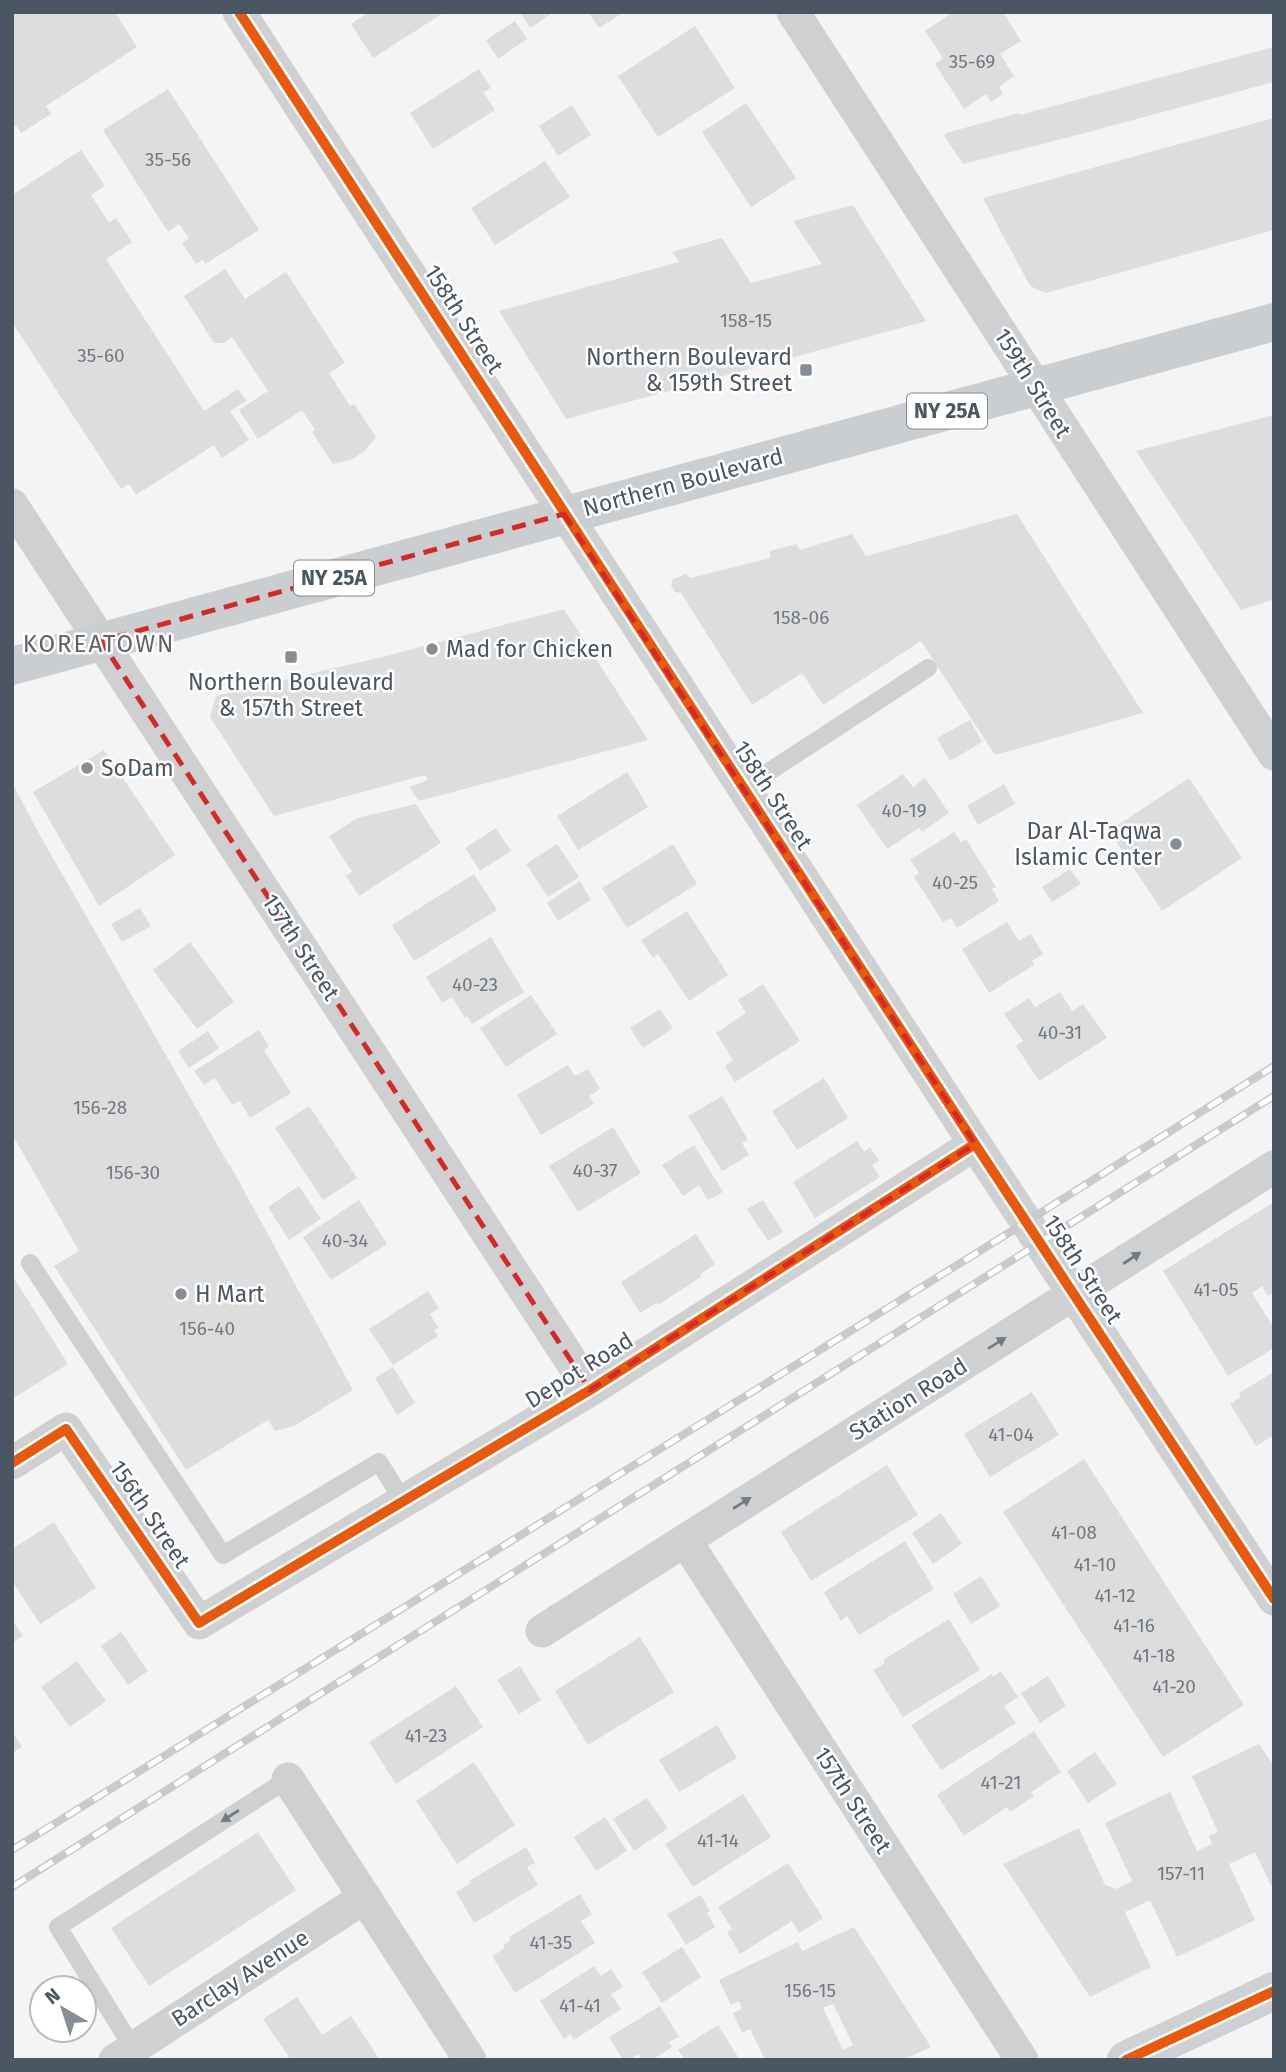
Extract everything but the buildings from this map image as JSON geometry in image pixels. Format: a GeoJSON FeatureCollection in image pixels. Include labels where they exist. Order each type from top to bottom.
{"type":"FeatureCollection","features":[{"type":"Feature","properties":{"kind":"main road","name":"Northern Boulevard"},"geometry":{"type":"LineString","coordinates":[[12,666],[1274,322]]}},
{"type":"Feature","properties":{"kind":"street","name":"158th Street"},"geometry":{"type":"LineString","coordinates":[[239,12],[1274,1599]]}},
{"type":"Feature","properties":{"kind":"street","name":"159th Street"},"geometry":{"type":"LineString","coordinates":[[793,12],[1274,754]]}},
{"type":"Feature","properties":{"kind":"street","name":"157th Street"},"geometry":{"type":"LineString","coordinates":[[12,505],[590,1390]]}},
{"type":"Feature","properties":{"kind":"street","name":"Depot Road"},"geometry":{"type":"LineString","coordinates":[[199,1623],[590,1390],[975,1144]]}},
{"type":"Feature","properties":{"kind":"street","name":"Station Road"},"geometry":{"type":"LineString","coordinates":[[542,1631],[1274,1167]]}},
{"type":"Feature","properties":{"kind":"street","name":"156th Street"},"geometry":{"type":"LineString","coordinates":[[12,1463],[66,1429],[199,1623]]}},
{"type":"Feature","properties":{"kind":"street","name":"157th Street"},"geometry":{"type":"LineString","coordinates":[[685,1540],[1022,2060]]}},
{"type":"Feature","properties":{"kind":"street"},"geometry":{"type":"LineString","coordinates":[[288,1779],[470,2060]]}},
{"type":"Feature","properties":{"kind":"street","name":"Barclay Avenue"},"geometry":{"type":"LineString","coordinates":[[124,2054],[365,1897]]}},
{"type":"Feature","properties":{"kind":"street"},"geometry":{"type":"LineString","coordinates":[[1126,2060],[1274,1991]]}},
{"type":"Feature","properties":{"kind":"lane"},"geometry":{"type":"LineString","coordinates":[[744,788],[928,668]]}},
{"type":"Feature","properties":{"kind":"lane"},"geometry":{"type":"LineString","coordinates":[[30,1263],[223,1555],[379,1462],[404,1501]]}},
{"type":"Feature","properties":{"kind":"lane"},"geometry":{"type":"LineString","coordinates":[[124,2054],[58,1927],[288,1779]]}},
{"type":"Feature","properties":{"kind":"highlighted area"},"geometry":{"type":"Polygon","coordinates":[[[564,514],[975,1144],[590,1390],[101,641],[564,514]]]}},
{"type":"Feature","properties":{"kind":"railway"},"geometry":{"type":"LineString","coordinates":[[12,1850],[1274,1066]]}},
{"type":"Feature","properties":{"kind":"railway"},"geometry":{"type":"LineString","coordinates":[[12,1887],[1274,1096]]}},
{"type":"Feature","properties":{"kind":"cycle path"},"geometry":{"type":"LineString","coordinates":[[239,12],[1274,1599]]}},
{"type":"Feature","properties":{"kind":"cycle path"},"geometry":{"type":"LineString","coordinates":[[12,1463],[66,1429],[199,1623],[590,1390],[975,1144]]}},
{"type":"Feature","properties":{"kind":"cycle path"},"geometry":{"type":"LineString","coordinates":[[1126,2060],[1274,1991]]}},
{"type":"Feature","properties":{"kind":"place","name":"Northern Boulevard & 159th Street"},"geometry":{"type":"Point","coordinates":[806,370]}},
{"type":"Feature","properties":{"kind":"place","name":"Mad for Chicken"},"geometry":{"type":"Point","coordinates":[432,649]}},
{"type":"Feature","properties":{"kind":"place","name":"Northern Boulevard & 157th Street"},"geometry":{"type":"Point","coordinates":[291,657]}},
{"type":"Feature","properties":{"kind":"place","name":"SoDam"},"geometry":{"type":"Point","coordinates":[87,768]}},
{"type":"Feature","properties":{"kind":"place","name":"Dar Al-Taqwa Islamic Center"},"geometry":{"type":"Point","coordinates":[1176,844]}},
{"type":"Feature","properties":{"kind":"place","name":"H Mart"},"geometry":{"type":"Point","coordinates":[181,1294]}},
{"type":"Feature","properties":{"kind":"district","name":"KOREATOWN"},"geometry":{"type":"Point","coordinates":[99,644]}}]}
